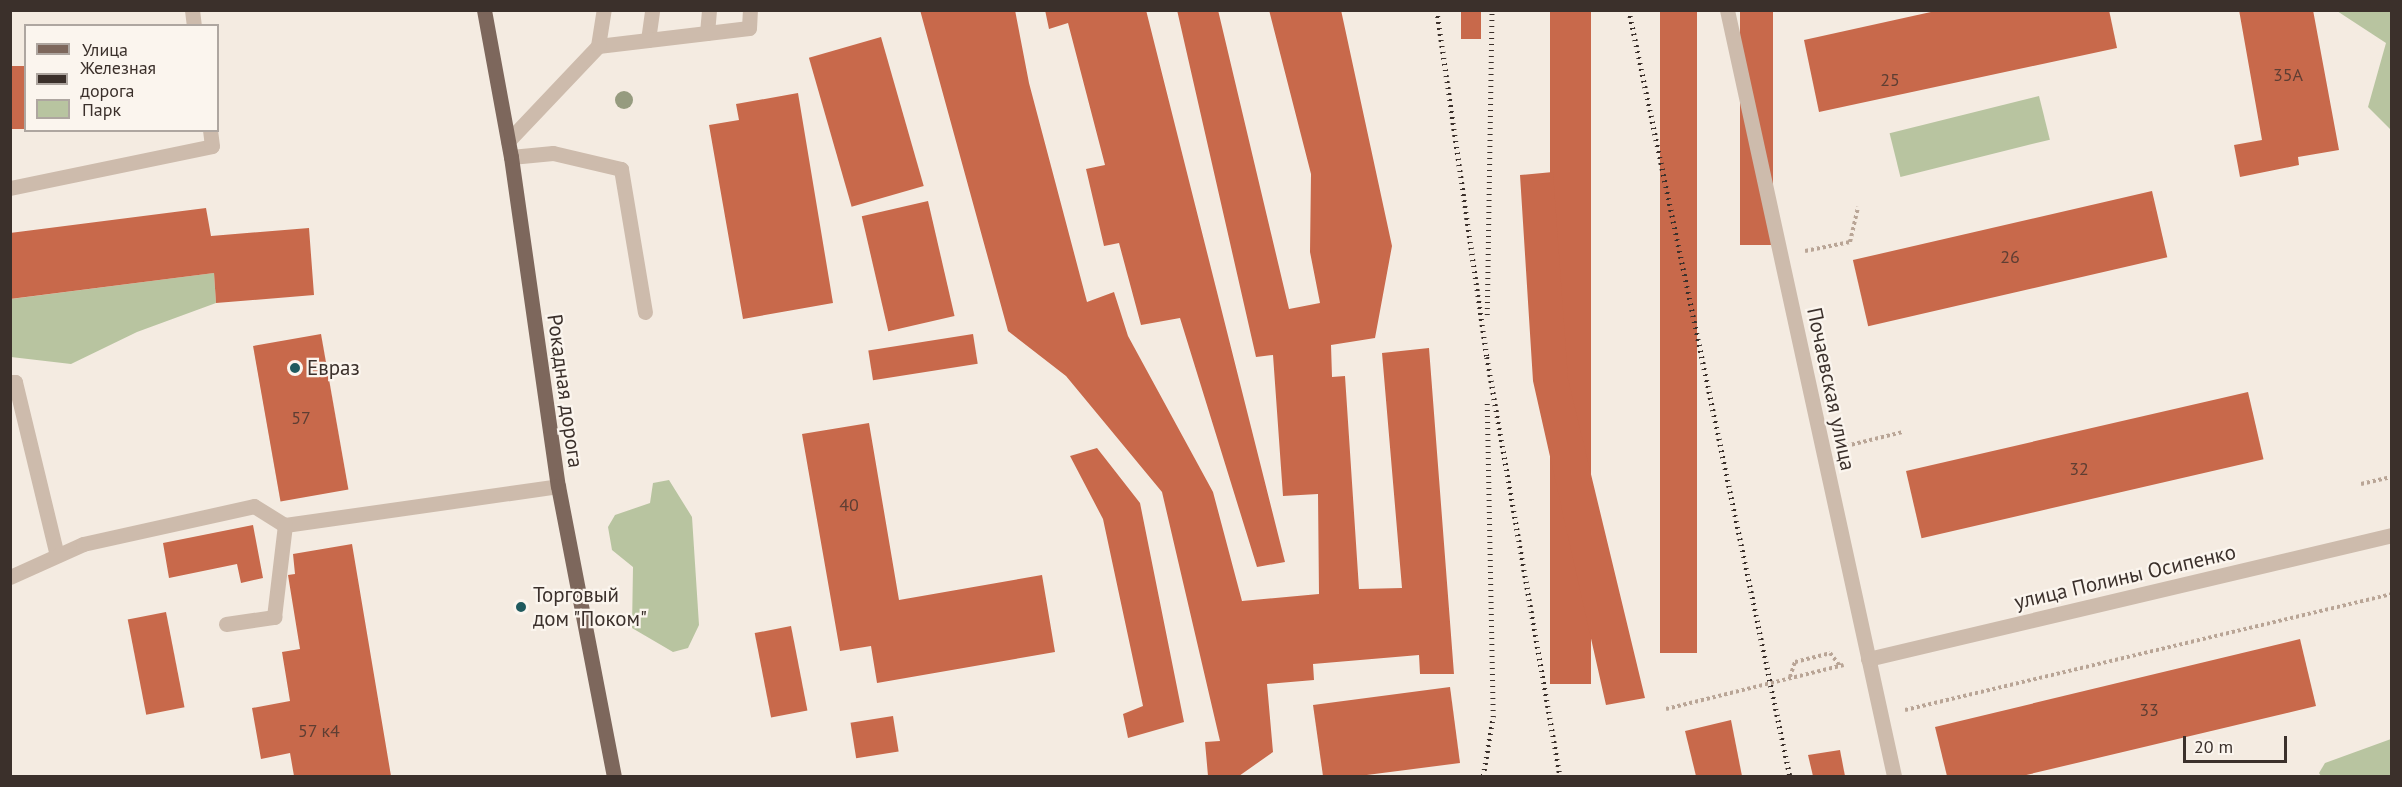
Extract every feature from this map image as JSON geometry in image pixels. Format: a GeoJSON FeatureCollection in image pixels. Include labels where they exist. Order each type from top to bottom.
{"type":"FeatureCollection","features":[{"type":"Feature","properties":{"kind":"main road","name":"Рокадная дорога"},"geometry":{"type":"LineString","coordinates":[[484,10],[511,157],[558,486],[614,777]]}},
{"type":"Feature","properties":{"kind":"street"},"geometry":{"type":"LineString","coordinates":[[508,141],[598,46],[604,10]]}},
{"type":"Feature","properties":{"kind":"street"},"geometry":{"type":"LineString","coordinates":[[648,40],[652,10]]}},
{"type":"Feature","properties":{"kind":"street"},"geometry":{"type":"LineString","coordinates":[[707,33],[709,10]]}},
{"type":"Feature","properties":{"kind":"street"},"geometry":{"type":"LineString","coordinates":[[598,46],[748,28],[750,10]]}},
{"type":"Feature","properties":{"kind":"street","name":"Почаевская улица"},"geometry":{"type":"LineString","coordinates":[[1727,10],[1894,777]]}},
{"type":"Feature","properties":{"kind":"street"},"geometry":{"type":"LineString","coordinates":[[10,188],[212,146],[210,132]]}},
{"type":"Feature","properties":{"kind":"street"},"geometry":{"type":"LineString","coordinates":[[511,157],[553,153],[621,169],[645,312]]}},
{"type":"Feature","properties":{"kind":"street"},"geometry":{"type":"LineString","coordinates":[[10,382],[15,382],[57,555]]}},
{"type":"Feature","properties":{"kind":"street"},"geometry":{"type":"LineString","coordinates":[[10,578],[83,544],[255,506],[285,525],[558,486]]}},
{"type":"Feature","properties":{"kind":"street"},"geometry":{"type":"LineString","coordinates":[[226,624],[274,617],[285,525]]}},
{"type":"Feature","properties":{"kind":"street","name":"улица Полины Осипенко"},"geometry":{"type":"LineString","coordinates":[[1868,659],[2391,535]]}},
{"type":"Feature","properties":{"kind":"path"},"geometry":{"type":"LineString","coordinates":[[1780,255],[1850,242],[1858,207]]}},
{"type":"Feature","properties":{"kind":"path"},"geometry":{"type":"LineString","coordinates":[[1823,451],[1904,432]]}},
{"type":"Feature","properties":{"kind":"path"},"geometry":{"type":"LineString","coordinates":[[2361,484],[2391,477]]}},
{"type":"Feature","properties":{"kind":"path"},"geometry":{"type":"LineString","coordinates":[[1881,716],[2391,594]]}},
{"type":"Feature","properties":{"kind":"path"},"geometry":{"type":"LineString","coordinates":[[1790,678],[1795,662],[1821,655],[1830,653],[1840,666]]}},
{"type":"Feature","properties":{"kind":"path"},"geometry":{"type":"LineString","coordinates":[[1666,709],[1820,671]]}},
{"type":"Feature","properties":{"kind":"green space"},"geometry":{"type":"Polygon","coordinates":[[[2337,11],[2391,11],[2391,130],[2368,107],[2386,43],[2337,11]]]}},
{"type":"Feature","properties":{"kind":"green space"},"geometry":{"type":"Polygon","coordinates":[[[2039,96],[2050,140],[1900,177],[1890,133],[2039,96]]]}},
{"type":"Feature","properties":{"kind":"green space"},"geometry":{"type":"Polygon","coordinates":[[[214,273],[216,303],[137,332],[71,364],[11,357],[11,299],[214,273]]]}},
{"type":"Feature","properties":{"kind":"green space"},"geometry":{"type":"Polygon","coordinates":[[[669,480],[692,517],[699,625],[688,648],[673,652],[632,628],[633,567],[612,550],[608,527],[615,515],[650,503],[653,483],[669,480]]]}},
{"type":"Feature","properties":{"kind":"green space"},"geometry":{"type":"Polygon","coordinates":[[[2391,739],[2391,776],[2321,776],[2319,773],[2325,763],[2391,739]]]}},
{"type":"Feature","properties":{"kind":"building"},"geometry":{"type":"Polygon","coordinates":[[[920,10],[1015,10],[1029,83],[1087,302],[1114,292],[1128,336],[1213,492],[1242,601],[1319,594],[1318,494],[1283,496],[1273,355],[1256,357],[1177,10],[1218,10],[1289,309],[1320,303],[1310,252],[1311,174],[1269,10],[1341,10],[1392,246],[1375,338],[1331,345],[1332,377],[1345,376],[1359,589],[1402,588],[1382,353],[1429,348],[1454,674],[1420,674],[1419,655],[1313,664],[1314,680],[1267,684],[1273,752],[1239,776],[1208,776],[1205,742],[1220,741],[1162,492],[1066,376],[1008,331],[920,10]]]}},
{"type":"Feature","properties":{"kind":"building"},"geometry":{"type":"Polygon","coordinates":[[[1045,10],[1146,10],[1285,562],[1257,567],[1180,318],[1141,325],[1119,243],[1104,246],[1086,169],[1105,165],[1068,23],[1049,29],[1045,10]]]}},
{"type":"Feature","properties":{"kind":"building"},"geometry":{"type":"Polygon","coordinates":[[[1461,10],[1481,10],[1481,39],[1461,39],[1461,10]]]}},
{"type":"Feature","properties":{"kind":"building"},"geometry":{"type":"Polygon","coordinates":[[[1550,10],[1591,10],[1591,684],[1550,684],[1550,10]]]}},
{"type":"Feature","properties":{"kind":"building"},"geometry":{"type":"Polygon","coordinates":[[[1660,10],[1697,10],[1697,653],[1660,653],[1660,10]]]}},
{"type":"Feature","properties":{"kind":"building"},"geometry":{"type":"Polygon","coordinates":[[[1740,10],[1773,10],[1773,245],[1740,245],[1740,10]]]}},
{"type":"Feature","properties":{"kind":"building"},"geometry":{"type":"Polygon","coordinates":[[[1940,10],[2109,10],[2117,48],[1819,112],[1804,40],[1940,10]]]}},
{"type":"Feature","properties":{"kind":"building"},"geometry":{"type":"Polygon","coordinates":[[[2239,10],[2313,10],[2339,150],[2298,157],[2299,165],[2240,177],[2234,145],[2262,140],[2239,10]]]}},
{"type":"Feature","properties":{"kind":"building"},"geometry":{"type":"Polygon","coordinates":[[[881,37],[924,186],[852,207],[809,58],[881,37]]]}},
{"type":"Feature","properties":{"kind":"building"},"geometry":{"type":"Polygon","coordinates":[[[10,66],[24,66],[24,129],[10,129],[10,66]]]}},
{"type":"Feature","properties":{"kind":"building"},"geometry":{"type":"Polygon","coordinates":[[[798,93],[833,303],[743,319],[709,125],[739,120],[736,104],[798,93]]]}},
{"type":"Feature","properties":{"kind":"building"},"geometry":{"type":"Polygon","coordinates":[[[1553,172],[1568,379],[1645,698],[1606,705],[1533,381],[1520,175],[1553,172]]]}},
{"type":"Feature","properties":{"kind":"building"},"geometry":{"type":"Polygon","coordinates":[[[2152,191],[2167,257],[1868,326],[1853,260],[2152,191]]]}},
{"type":"Feature","properties":{"kind":"building"},"geometry":{"type":"Polygon","coordinates":[[[928,201],[955,316],[888,331],[862,216],[928,201]]]}},
{"type":"Feature","properties":{"kind":"building"},"geometry":{"type":"Polygon","coordinates":[[[206,208],[211,236],[309,228],[314,295],[216,303],[214,273],[10,299],[10,233],[206,208]]]}},
{"type":"Feature","properties":{"kind":"building"},"geometry":{"type":"Polygon","coordinates":[[[321,334],[348,490],[280,502],[253,346],[321,334]]]}},
{"type":"Feature","properties":{"kind":"building"},"geometry":{"type":"Polygon","coordinates":[[[973,334],[978,364],[873,380],[868,351],[973,334]]]}},
{"type":"Feature","properties":{"kind":"building"},"geometry":{"type":"Polygon","coordinates":[[[2248,392],[2264,459],[1922,538],[1906,471],[2248,392]]]}},
{"type":"Feature","properties":{"kind":"building"},"geometry":{"type":"Polygon","coordinates":[[[869,423],[899,600],[1042,575],[1055,652],[877,683],[871,646],[840,651],[802,434],[869,423]]]}},
{"type":"Feature","properties":{"kind":"building"},"geometry":{"type":"Polygon","coordinates":[[[1097,448],[1140,503],[1184,722],[1128,738],[1123,714],[1143,706],[1103,519],[1070,456],[1097,448]]]}},
{"type":"Feature","properties":{"kind":"building"},"geometry":{"type":"Polygon","coordinates":[[[253,525],[263,578],[241,583],[237,564],[169,578],[163,543],[253,525]]]}},
{"type":"Feature","properties":{"kind":"building"},"geometry":{"type":"Polygon","coordinates":[[[352,544],[391,776],[294,776],[290,753],[261,759],[252,708],[290,701],[282,652],[300,649],[288,575],[295,574],[293,554],[352,544]]]}},
{"type":"Feature","properties":{"kind":"building"},"geometry":{"type":"Polygon","coordinates":[[[166,612],[185,707],[146,715],[128,619],[166,612]]]}},
{"type":"Feature","properties":{"kind":"building"},"geometry":{"type":"Polygon","coordinates":[[[791,626],[807,710],[771,717],[755,633],[791,626]]]}},
{"type":"Feature","properties":{"kind":"building"},"geometry":{"type":"Polygon","coordinates":[[[2300,639],[2316,706],[2022,776],[1947,776],[1935,727],[2300,639]]]}},
{"type":"Feature","properties":{"kind":"building"},"geometry":{"type":"Polygon","coordinates":[[[1450,687],[1460,763],[1359,776],[1323,776],[1313,705],[1450,687]]]}},
{"type":"Feature","properties":{"kind":"building"},"geometry":{"type":"Polygon","coordinates":[[[893,716],[899,752],[856,758],[851,723],[893,716]]]}},
{"type":"Feature","properties":{"kind":"building"},"geometry":{"type":"Polygon","coordinates":[[[1731,720],[1742,776],[1696,776],[1685,731],[1731,720]]]}},
{"type":"Feature","properties":{"kind":"building"},"geometry":{"type":"Polygon","coordinates":[[[1840,750],[1845,776],[1813,776],[1808,755],[1840,750]]]}},
{"type":"Feature","properties":{"kind":"railway"},"geometry":{"type":"LineString","coordinates":[[1437,10],[1487,357],[1560,776]]}},
{"type":"Feature","properties":{"kind":"railway"},"geometry":{"type":"LineString","coordinates":[[1487,315],[1492,10]]}},
{"type":"Feature","properties":{"kind":"railway"},"geometry":{"type":"LineString","coordinates":[[1629,10],[1790,776]]}},
{"type":"Feature","properties":{"kind":"railway"},"geometry":{"type":"LineString","coordinates":[[1483,776],[1493,717],[1487,399]]}},
{"type":"Feature","properties":{"kind":"place","name":"Евраз"},"geometry":{"type":"Point","coordinates":[295,368]}},
{"type":"Feature","properties":{"kind":"place","name":"Торговый дом \"Поком\""},"geometry":{"type":"Point","coordinates":[521,607]}}]}
